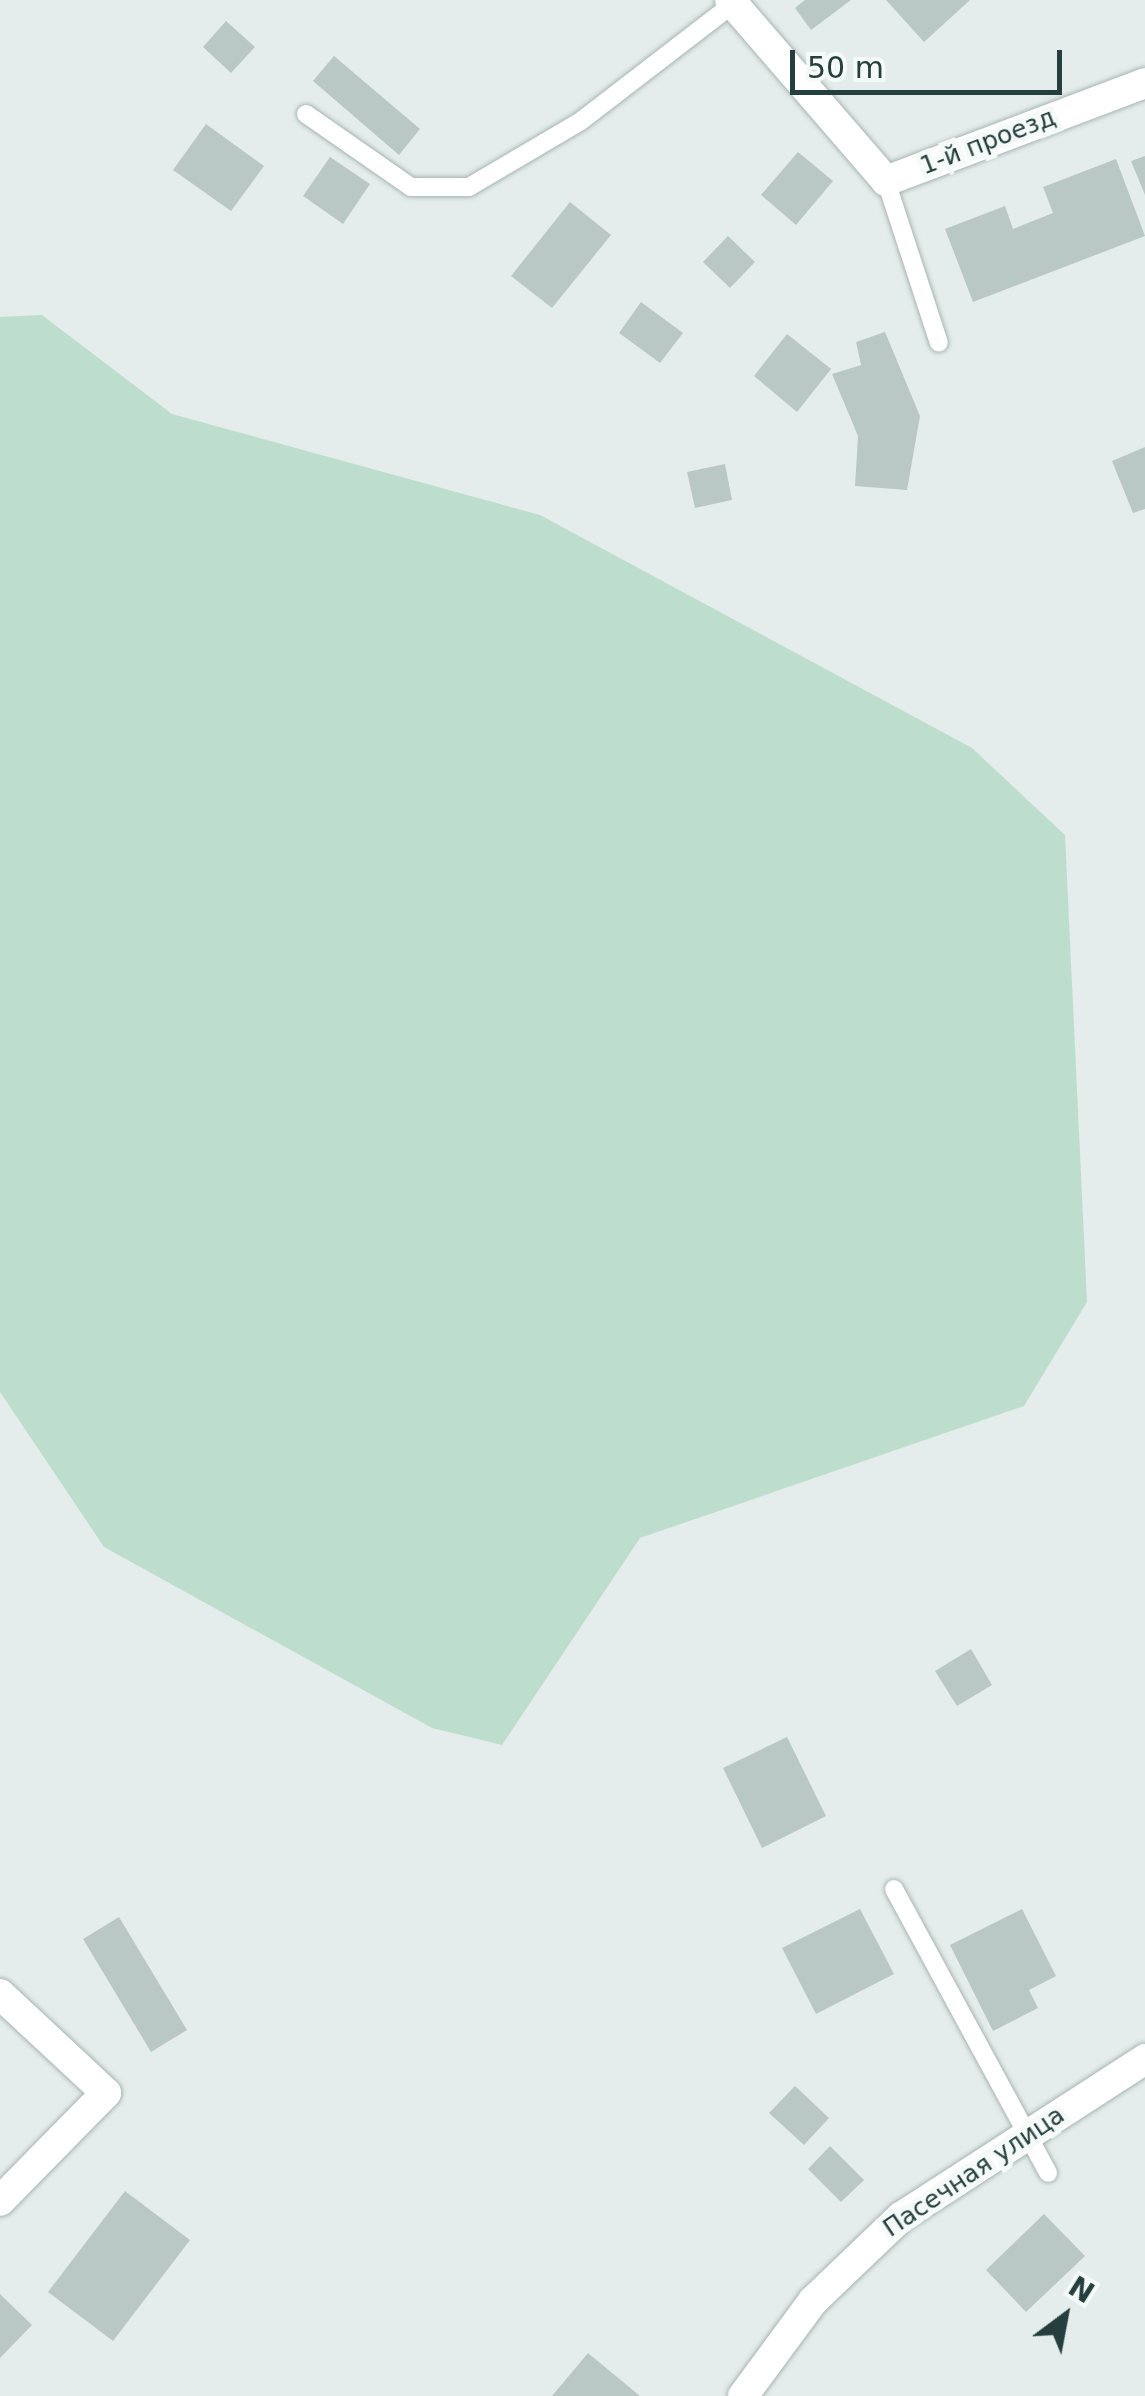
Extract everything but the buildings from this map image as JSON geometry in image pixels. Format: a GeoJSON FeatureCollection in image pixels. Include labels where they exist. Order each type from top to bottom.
{"type":"FeatureCollection","features":[{"type":"Feature","properties":{"kind":"street"},"geometry":{"type":"LineString","coordinates":[[732,2],[886,181]]}},
{"type":"Feature","properties":{"kind":"street","name":"1-й проезд"},"geometry":{"type":"LineString","coordinates":[[886,181],[1145,83]]}},
{"type":"Feature","properties":{"kind":"street"},"geometry":{"type":"LineString","coordinates":[[0,1994],[106,2093],[0,2201]]}},
{"type":"Feature","properties":{"kind":"street","name":"Пасечная улица"},"geometry":{"type":"LineString","coordinates":[[743,2396],[854,2259],[1028,2132],[1145,2059]]}},
{"type":"Feature","properties":{"kind":"lane"},"geometry":{"type":"LineString","coordinates":[[306,114],[411,187],[468,186],[581,120],[732,2]]}},
{"type":"Feature","properties":{"kind":"lane"},"geometry":{"type":"LineString","coordinates":[[886,181],[939,343]]}},
{"type":"Feature","properties":{"kind":"lane"},"geometry":{"type":"LineString","coordinates":[[894,1889],[1048,2173]]}},
{"type":"Feature","properties":{"kind":"green space"},"geometry":{"type":"Polygon","coordinates":[[[42,315],[172,414],[540,515],[972,748],[1065,835],[1087,1302],[1024,1406],[640,1538],[502,1745],[432,1728],[104,1547],[0,1392],[0,317],[42,315]]]}}]}
